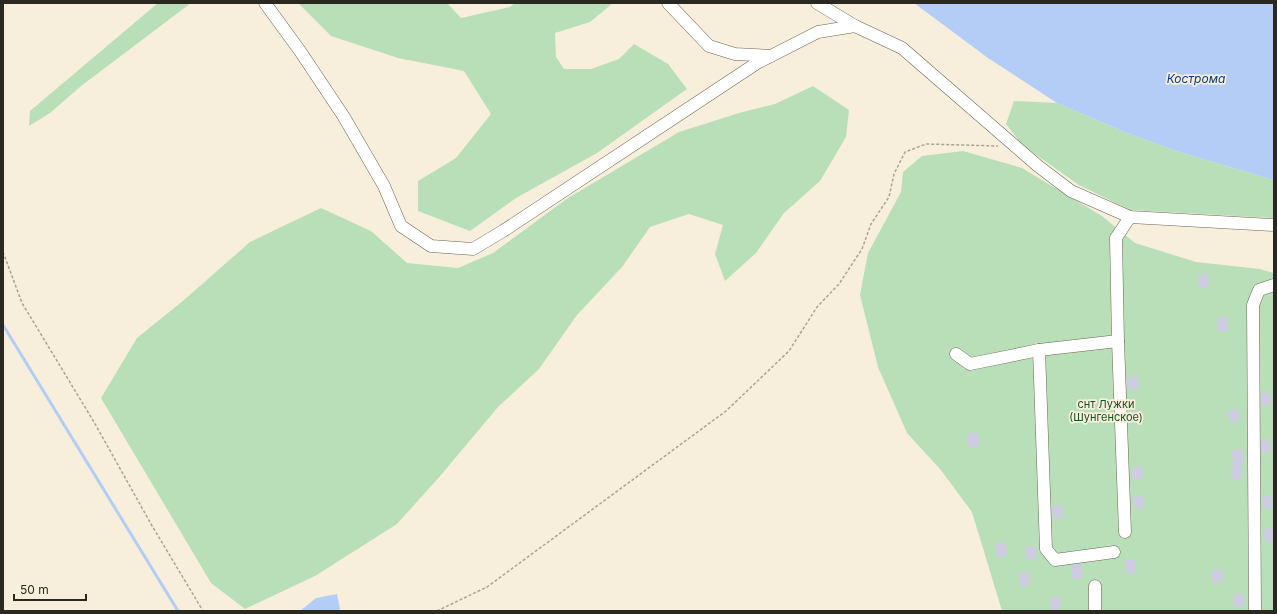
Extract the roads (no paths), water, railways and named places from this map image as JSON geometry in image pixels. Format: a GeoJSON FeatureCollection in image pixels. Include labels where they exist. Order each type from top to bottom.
{"type":"FeatureCollection","features":[{"type":"Feature","properties":{"kind":"street"},"geometry":{"type":"LineString","coordinates":[[265,3],[300,51],[344,117],[384,186],[401,226],[431,246],[473,249],[504,231],[757,63],[818,32],[854,26]]}},
{"type":"Feature","properties":{"kind":"street"},"geometry":{"type":"LineString","coordinates":[[668,3],[709,46],[735,54],[772,56]]}},
{"type":"Feature","properties":{"kind":"street"},"geometry":{"type":"LineString","coordinates":[[817,3],[854,26],[902,48],[1014,146],[1071,191],[1130,217],[1274,225]]}},
{"type":"Feature","properties":{"kind":"street"},"geometry":{"type":"LineString","coordinates":[[1125,532],[1116,238],[1130,217]]}},
{"type":"Feature","properties":{"kind":"street"},"geometry":{"type":"LineString","coordinates":[[1255,611],[1253,305],[1259,290],[1274,285]]}},
{"type":"Feature","properties":{"kind":"street"},"geometry":{"type":"LineString","coordinates":[[956,354],[970,364],[1039,350],[1118,341]]}},
{"type":"Feature","properties":{"kind":"street"},"geometry":{"type":"LineString","coordinates":[[1039,350],[1046,549],[1055,560],[1114,552]]}},
{"type":"Feature","properties":{"kind":"street"},"geometry":{"type":"LineString","coordinates":[[1095,586],[1095,611]]}},
{"type":"Feature","properties":{"kind":"water","name":"Кострома"},"geometry":{"type":"Polygon","coordinates":[[[914,3],[1274,3],[1274,180],[1176,151],[1122,131],[1057,103],[988,58],[914,3]]]}},
{"type":"Feature","properties":{"kind":"water"},"geometry":{"type":"Polygon","coordinates":[[[337,594],[340,609],[338,611],[300,611],[316,598],[337,594]]]}},
{"type":"Feature","properties":{"kind":"waterway"},"geometry":{"type":"LineString","coordinates":[[3,325],[178,611]]}},
{"type":"Feature","properties":{"kind":"park label","name":"снт Лужки (Шунгенское)"},"geometry":{"type":"Point","coordinates":[1106,410]}}]}
